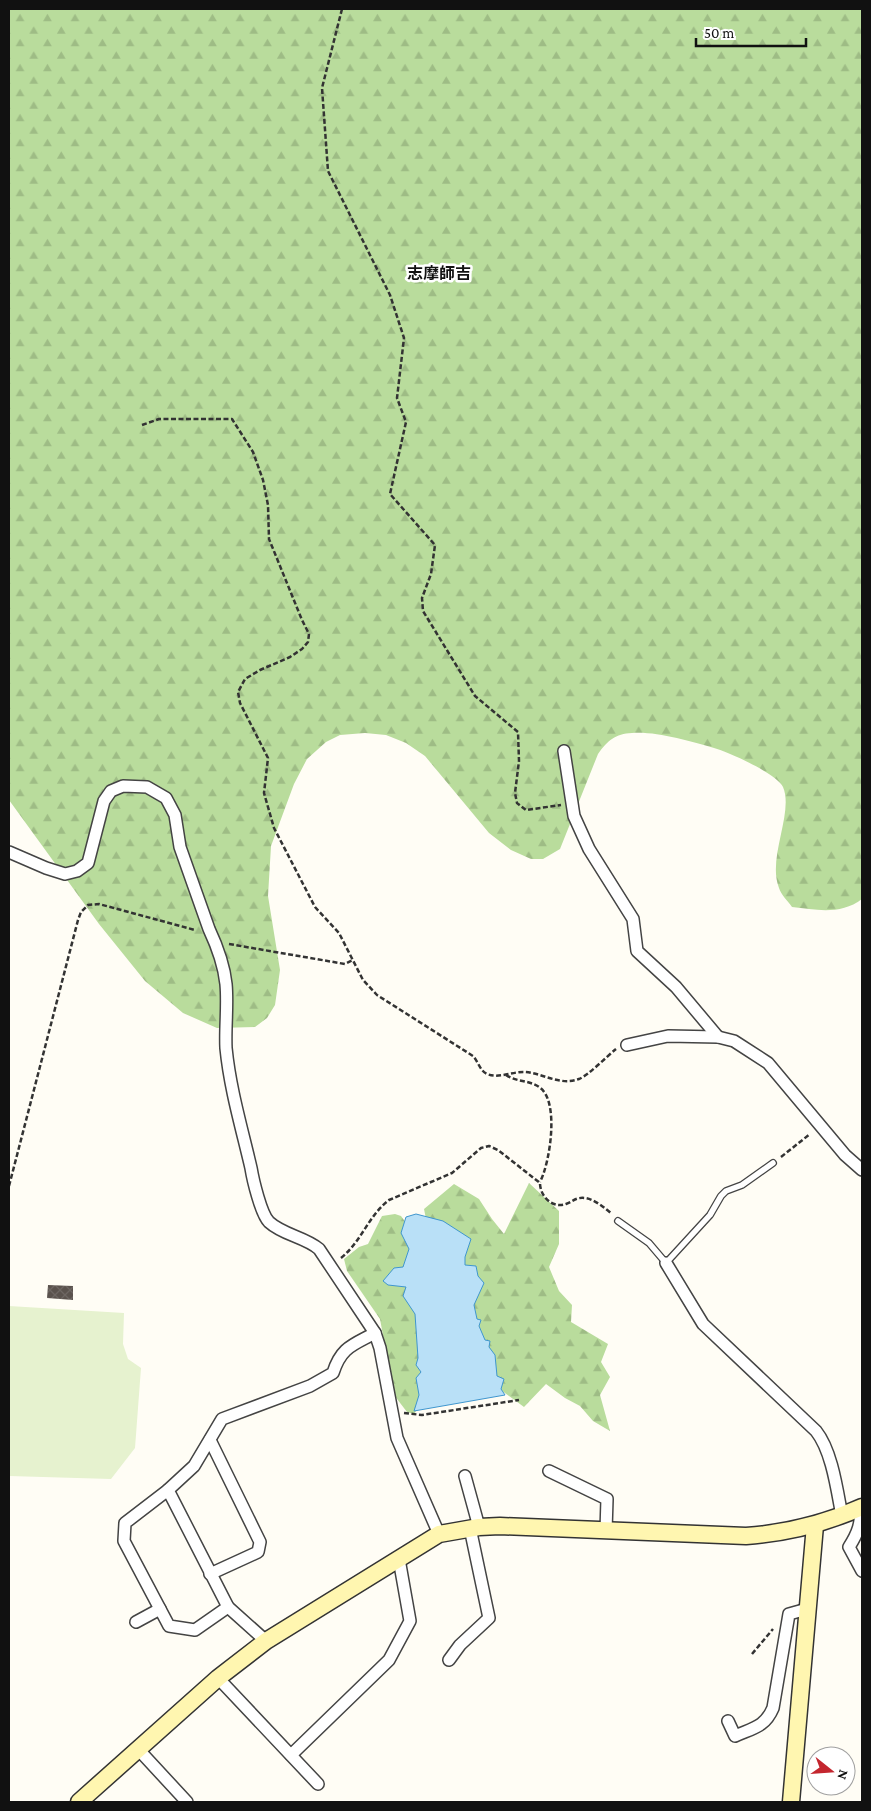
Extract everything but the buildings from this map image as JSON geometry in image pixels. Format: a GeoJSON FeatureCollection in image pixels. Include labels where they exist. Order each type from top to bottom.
{"type":"FeatureCollection","features":[{"type":"Feature","properties":{"kind":"street"},"geometry":{"type":"LineString","coordinates":[[564,751],[574,816],[589,849],[633,919],[637,950],[676,987],[718,1037]]}},
{"type":"Feature","properties":{"kind":"street"},"geometry":{"type":"LineString","coordinates":[[9,852],[65,874],[77,871],[88,863],[104,801],[112,791],[123,786],[147,787],[166,798],[175,815],[180,847],[215,942],[226,984],[226,1048],[255,1187],[268,1221],[278,1228],[312,1243],[319,1249],[375,1333],[380,1348],[397,1438],[439,1534]]}},
{"type":"Feature","properties":{"kind":"street"},"geometry":{"type":"LineString","coordinates":[[627,1044],[668,1036],[718,1037],[734,1041],[768,1063],[845,1155],[862,1170]]}},
{"type":"Feature","properties":{"kind":"street"},"geometry":{"type":"LineString","coordinates":[[666,1263],[704,1324],[816,1431],[823,1440],[842,1516]]}},
{"type":"Feature","properties":{"kind":"street"},"geometry":{"type":"LineString","coordinates":[[228,1607],[195,1630],[169,1626],[124,1541],[125,1524],[168,1490],[194,1466],[222,1418],[310,1386],[333,1373],[338,1358],[347,1348],[375,1333]]}},
{"type":"Feature","properties":{"kind":"street"},"geometry":{"type":"LineString","coordinates":[[210,1440],[260,1542],[258,1552],[210,1574]]}},
{"type":"Feature","properties":{"kind":"street"},"geometry":{"type":"LineString","coordinates":[[549,1471],[607,1499],[606,1531]]}},
{"type":"Feature","properties":{"kind":"street"},"geometry":{"type":"LineString","coordinates":[[449,1660],[460,1645],[489,1618],[465,1476]]}},
{"type":"Feature","properties":{"kind":"street"},"geometry":{"type":"LineString","coordinates":[[168,1490],[228,1607],[266,1641]]}},
{"type":"Feature","properties":{"kind":"street"},"geometry":{"type":"LineString","coordinates":[[79,1802],[218,1678],[266,1641],[439,1534],[475,1527],[500,1526],[746,1536],[772,1534],[815,1525],[862,1507],[861,1523],[849,1547],[862,1571]]}},
{"type":"Feature","properties":{"kind":"street"},"geometry":{"type":"LineString","coordinates":[[791,1802],[815,1525]]}},
{"type":"Feature","properties":{"kind":"street"},"geometry":{"type":"LineString","coordinates":[[291,1755],[389,1660],[410,1621],[399,1559]]}},
{"type":"Feature","properties":{"kind":"street"},"geometry":{"type":"LineString","coordinates":[[136,1622],[160,1609]]}},
{"type":"Feature","properties":{"kind":"street"},"geometry":{"type":"LineString","coordinates":[[728,1721],[735,1736],[763,1724],[769,1718],[773,1708],[786,1622],[789,1614],[807,1609]]}},
{"type":"Feature","properties":{"kind":"street"},"geometry":{"type":"LineString","coordinates":[[218,1678],[318,1784]]}},
{"type":"Feature","properties":{"kind":"street"},"geometry":{"type":"LineString","coordinates":[[138,1749],[187,1802]]}},
{"type":"Feature","properties":{"kind":"lane"},"geometry":{"type":"LineString","coordinates":[[618,1221],[649,1243],[666,1263],[710,1215],[720,1196],[726,1191],[742,1185],[773,1162]]}},
{"type":"Feature","properties":{"kind":"path"},"geometry":{"type":"LineString","coordinates":[[342,9],[322,88],[328,171],[390,295],[404,338],[397,398],[406,422],[390,494],[435,545],[430,574],[422,598],[423,611],[475,696],[518,732],[519,761],[515,793],[517,803],[526,810],[572,804]]}},
{"type":"Feature","properties":{"kind":"path"},"geometry":{"type":"LineString","coordinates":[[142,425],[159,419],[232,419],[253,452],[263,480],[268,505],[269,539],[309,634],[308,642],[302,649],[245,679],[238,692],[240,703],[268,758],[264,793],[274,828],[315,907],[339,933],[362,980],[377,995],[473,1056],[483,1071],[489,1075],[506,1075],[519,1072],[567,1081],[580,1078],[616,1050],[627,1044]]}},
{"type":"Feature","properties":{"kind":"path"},"geometry":{"type":"LineString","coordinates":[[9,1186],[78,920],[82,912],[88,905],[98,904],[195,930],[209,929]]}},
{"type":"Feature","properties":{"kind":"path"},"geometry":{"type":"LineString","coordinates":[[215,942],[345,964],[353,960]]}},
{"type":"Feature","properties":{"kind":"path"},"geometry":{"type":"LineString","coordinates":[[506,1075],[512,1079],[528,1082],[540,1087],[548,1096],[551,1115],[549,1156],[545,1173],[540,1183],[540,1191],[546,1200],[556,1204],[565,1204],[577,1198],[586,1198],[608,1211],[618,1221]]}},
{"type":"Feature","properties":{"kind":"path"},"geometry":{"type":"LineString","coordinates":[[773,1162],[821,1126]]}},
{"type":"Feature","properties":{"kind":"path"},"geometry":{"type":"LineString","coordinates":[[331,1265],[350,1251],[361,1238],[381,1206],[389,1200],[452,1173],[481,1148],[489,1146],[498,1150],[540,1183]]}},
{"type":"Feature","properties":{"kind":"path"},"geometry":{"type":"LineString","coordinates":[[392,1413],[422,1415],[519,1400]]}},
{"type":"Feature","properties":{"kind":"path"},"geometry":{"type":"LineString","coordinates":[[752,1654],[779,1622],[786,1622]]}},
{"type":"Feature","properties":{"kind":"green space"},"geometry":{"type":"Polygon","coordinates":[[[9,9],[862,9],[862,899],[846,907],[829,910],[792,907],[780,891],[776,876],[776,863],[785,810],[783,787],[772,776],[762,770],[714,748],[662,735],[641,733],[621,735],[612,739],[598,754],[560,849],[543,859],[531,859],[511,850],[489,833],[425,756],[406,743],[386,735],[365,733],[340,735],[326,742],[307,759],[294,784],[271,846],[268,896],[280,970],[275,1005],[267,1018],[255,1027],[217,1028],[183,1013],[145,981],[99,924],[9,800],[9,9]]]}},
{"type":"Feature","properties":{"kind":"green space"},"geometry":{"type":"Polygon","coordinates":[[[529,1183],[559,1211],[559,1244],[549,1267],[559,1291],[572,1305],[571,1322],[608,1344],[601,1362],[610,1377],[600,1395],[610,1431],[593,1421],[580,1406],[546,1384],[524,1407],[494,1385],[427,1224],[424,1209],[454,1184],[479,1199],[504,1234],[529,1183]]]}},
{"type":"Feature","properties":{"kind":"green space"},"geometry":{"type":"Polygon","coordinates":[[[395,1214],[401,1216],[409,1227],[409,1287],[422,1342],[421,1404],[414,1414],[407,1412],[394,1395],[380,1319],[347,1271],[344,1259],[359,1247],[368,1244],[382,1216],[395,1214]]]}},
{"type":"Feature","properties":{"kind":"green space"},"geometry":{"type":"Polygon","coordinates":[[[9,1306],[124,1313],[123,1344],[128,1359],[141,1368],[135,1448],[111,1479],[9,1476],[9,1306]]]}},
{"type":"Feature","properties":{"kind":"water"},"geometry":{"type":"Polygon","coordinates":[[[416,1214],[443,1221],[471,1239],[465,1257],[465,1265],[476,1266],[478,1276],[484,1283],[474,1305],[477,1319],[481,1320],[479,1326],[485,1340],[490,1341],[489,1347],[495,1355],[497,1376],[504,1379],[501,1389],[505,1395],[414,1411],[419,1395],[416,1378],[421,1372],[416,1365],[418,1358],[415,1314],[403,1296],[406,1287],[388,1285],[383,1281],[394,1268],[403,1267],[409,1249],[401,1233],[406,1217],[416,1214]]]}},
{"type":"Feature","properties":{"kind":"district","name":"志摩師吉"},"geometry":{"type":"Point","coordinates":[439,273]}}]}
